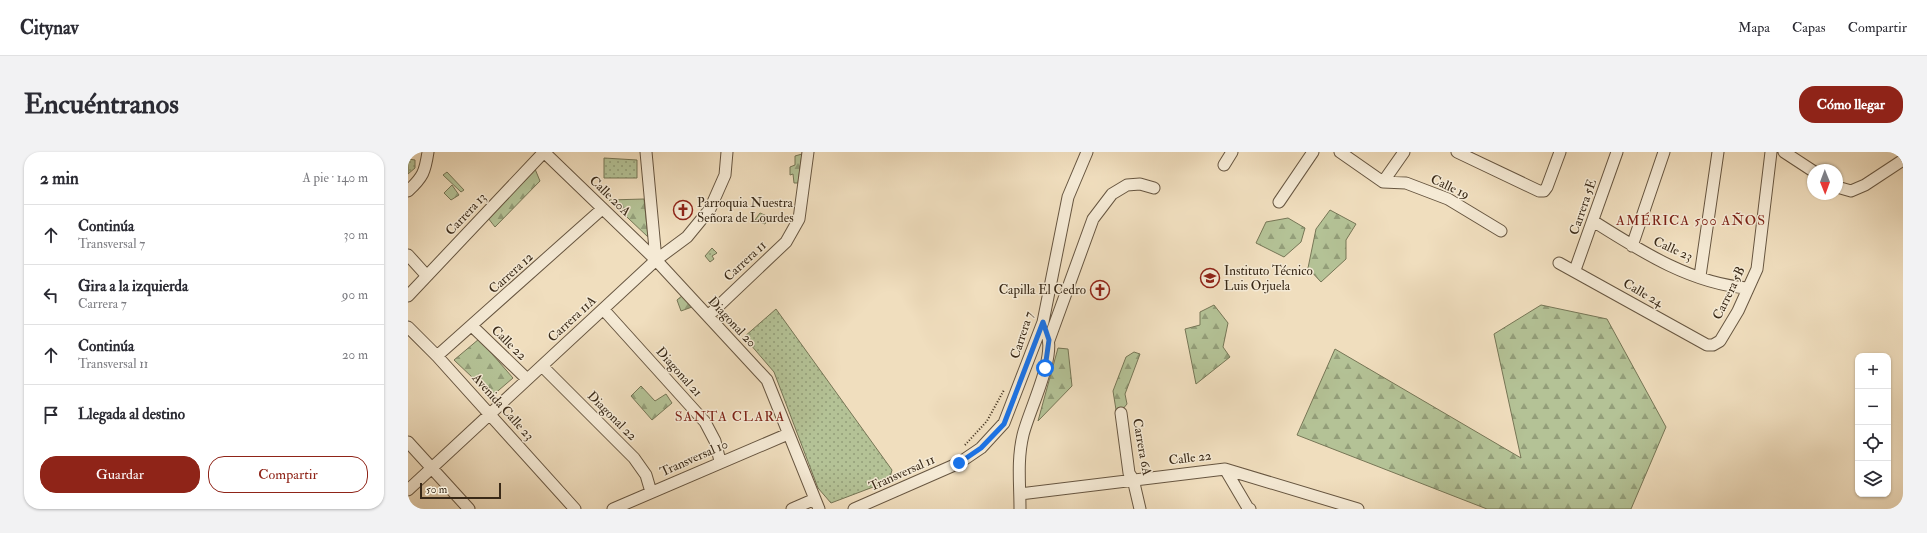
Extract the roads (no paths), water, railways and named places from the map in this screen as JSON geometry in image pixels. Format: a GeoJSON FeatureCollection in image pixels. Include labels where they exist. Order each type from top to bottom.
{"type":"FeatureCollection","features":[{"type":"Feature","properties":{"kind":"street"},"geometry":{"type":"LineString","coordinates":[[408,191],[422,178],[426,167],[428,152]]}},
{"type":"Feature","properties":{"kind":"street","name":"Calle 20A"},"geometry":{"type":"LineString","coordinates":[[544,152],[602,210],[656,260]]}},
{"type":"Feature","properties":{"kind":"street","name":"Carrera 13"},"geometry":{"type":"LineString","coordinates":[[408,296],[544,152]]}},
{"type":"Feature","properties":{"kind":"street"},"geometry":{"type":"LineString","coordinates":[[646,152],[656,260]]}},
{"type":"Feature","properties":{"kind":"street","name":"Carrera 11A"},"geometry":{"type":"LineString","coordinates":[[408,490],[656,260],[687,237],[710,208],[725,175],[727,152]]}},
{"type":"Feature","properties":{"kind":"street","name":"Carrera 11"},"geometry":{"type":"LineString","coordinates":[[708,316],[786,242],[799,219],[808,152]]}},
{"type":"Feature","properties":{"kind":"street","name":"Carrera 7"},"geometry":{"type":"LineString","coordinates":[[981,448],[1004,424],[1043,322],[1068,196],[1087,152]]}},
{"type":"Feature","properties":{"kind":"street"},"geometry":{"type":"LineString","coordinates":[[1224,165],[1232,152]]}},
{"type":"Feature","properties":{"kind":"street"},"geometry":{"type":"LineString","coordinates":[[1279,202],[1313,152]]}},
{"type":"Feature","properties":{"kind":"street"},"geometry":{"type":"LineString","coordinates":[[1340,152],[1382,182],[1404,152]]}},
{"type":"Feature","properties":{"kind":"street"},"geometry":{"type":"LineString","coordinates":[[1457,152],[1538,191],[1544,191],[1547,188],[1560,152]]}},
{"type":"Feature","properties":{"kind":"street","name":"Carrera 5E"},"geometry":{"type":"LineString","coordinates":[[1575,270],[1617,152]]}},
{"type":"Feature","properties":{"kind":"street"},"geometry":{"type":"LineString","coordinates":[[1632,246],[1664,152]]}},
{"type":"Feature","properties":{"kind":"street"},"geometry":{"type":"LineString","coordinates":[[1700,276],[1718,152]]}},
{"type":"Feature","properties":{"kind":"street","name":"Carrera 5B"},"geometry":{"type":"LineString","coordinates":[[1713,345],[1720,342],[1738,311],[1757,269],[1771,152]]}},
{"type":"Feature","properties":{"kind":"street"},"geometry":{"type":"LineString","coordinates":[[1784,152],[1807,167]]}},
{"type":"Feature","properties":{"kind":"street"},"geometry":{"type":"LineString","coordinates":[[1843,189],[1852,192],[1903,160]]}},
{"type":"Feature","properties":{"kind":"street","name":"Calle 19"},"geometry":{"type":"LineString","coordinates":[[1382,182],[1406,183],[1448,199],[1502,230]]}},
{"type":"Feature","properties":{"kind":"street"},"geometry":{"type":"LineString","coordinates":[[1020,509],[1019,467],[1023,435],[1045,368],[1049,340],[1093,219],[1112,194],[1127,186],[1140,184],[1154,188]]}},
{"type":"Feature","properties":{"kind":"street","name":"Carrera 12"},"geometry":{"type":"LineString","coordinates":[[438,356],[602,210]]}},
{"type":"Feature","properties":{"kind":"street","name":"Calle 23"},"geometry":{"type":"LineString","coordinates":[[1593,221],[1632,246],[1671,266],[1735,287],[1748,288]]}},
{"type":"Feature","properties":{"kind":"street"},"geometry":{"type":"LineString","coordinates":[[408,255],[427,276]]}},
{"type":"Feature","properties":{"kind":"street","name":"Diagonal 20"},"geometry":{"type":"LineString","coordinates":[[656,260],[767,380],[817,504]]}},
{"type":"Feature","properties":{"kind":"street","name":"Calle 24"},"geometry":{"type":"LineString","coordinates":[[1559,263],[1575,270],[1684,333],[1707,345],[1713,345]]}},
{"type":"Feature","properties":{"kind":"street","name":"Diagonal 21"},"geometry":{"type":"LineString","coordinates":[[603,309],[705,422],[715,440],[720,461]]}},
{"type":"Feature","properties":{"kind":"street"},"geometry":{"type":"LineString","coordinates":[[1043,322],[1049,340]]}},
{"type":"Feature","properties":{"kind":"street","name":"Calle 22"},"geometry":{"type":"LineString","coordinates":[[472,326],[527,380]]}},
{"type":"Feature","properties":{"kind":"street","name":"Avenida Calle 23"},"geometry":{"type":"LineString","coordinates":[[408,327],[438,356],[575,509]]}},
{"type":"Feature","properties":{"kind":"street","name":"Diagonal 22"},"geometry":{"type":"LineString","coordinates":[[542,366],[634,458],[646,475],[651,492]]}},
{"type":"Feature","properties":{"kind":"street","name":"Carrera 6A"},"geometry":{"type":"LineString","coordinates":[[1121,413],[1129,473],[1133,479],[1140,509]]}},
{"type":"Feature","properties":{"kind":"street","name":"Transversal 10"},"geometry":{"type":"LineString","coordinates":[[613,509],[720,461],[788,434]]}},
{"type":"Feature","properties":{"kind":"street"},"geometry":{"type":"LineString","coordinates":[[408,442],[469,509]]}},
{"type":"Feature","properties":{"kind":"street","name":"Transversal 11"},"geometry":{"type":"LineString","coordinates":[[854,509],[959,463],[981,448]]}},
{"type":"Feature","properties":{"kind":"street"},"geometry":{"type":"LineString","coordinates":[[1225,469],[1250,509]]}},
{"type":"Feature","properties":{"kind":"street","name":"Calle 22"},"geometry":{"type":"LineString","coordinates":[[1020,494],[1133,479],[1225,469],[1358,509]]}},
{"type":"Feature","properties":{"kind":"street"},"geometry":{"type":"LineString","coordinates":[[792,509],[817,504]]}},
{"type":"Feature","properties":{"kind":"place","name":"Parroquia Nuestra Señora de Lourdes"},"geometry":{"type":"Point","coordinates":[683,210]}},
{"type":"Feature","properties":{"kind":"place","name":"Instituto Técnico Luis Orjuela"},"geometry":{"type":"Point","coordinates":[1210,278]}},
{"type":"Feature","properties":{"kind":"place","name":"Capilla El Cedro"},"geometry":{"type":"Point","coordinates":[1100,290]}},
{"type":"Feature","properties":{"kind":"district","name":"AMÉRICA 500 AÑOS"},"geometry":{"type":"Point","coordinates":[1691,220]}},
{"type":"Feature","properties":{"kind":"district","name":"SANTA CLARA"},"geometry":{"type":"Point","coordinates":[730,416]}}]}
